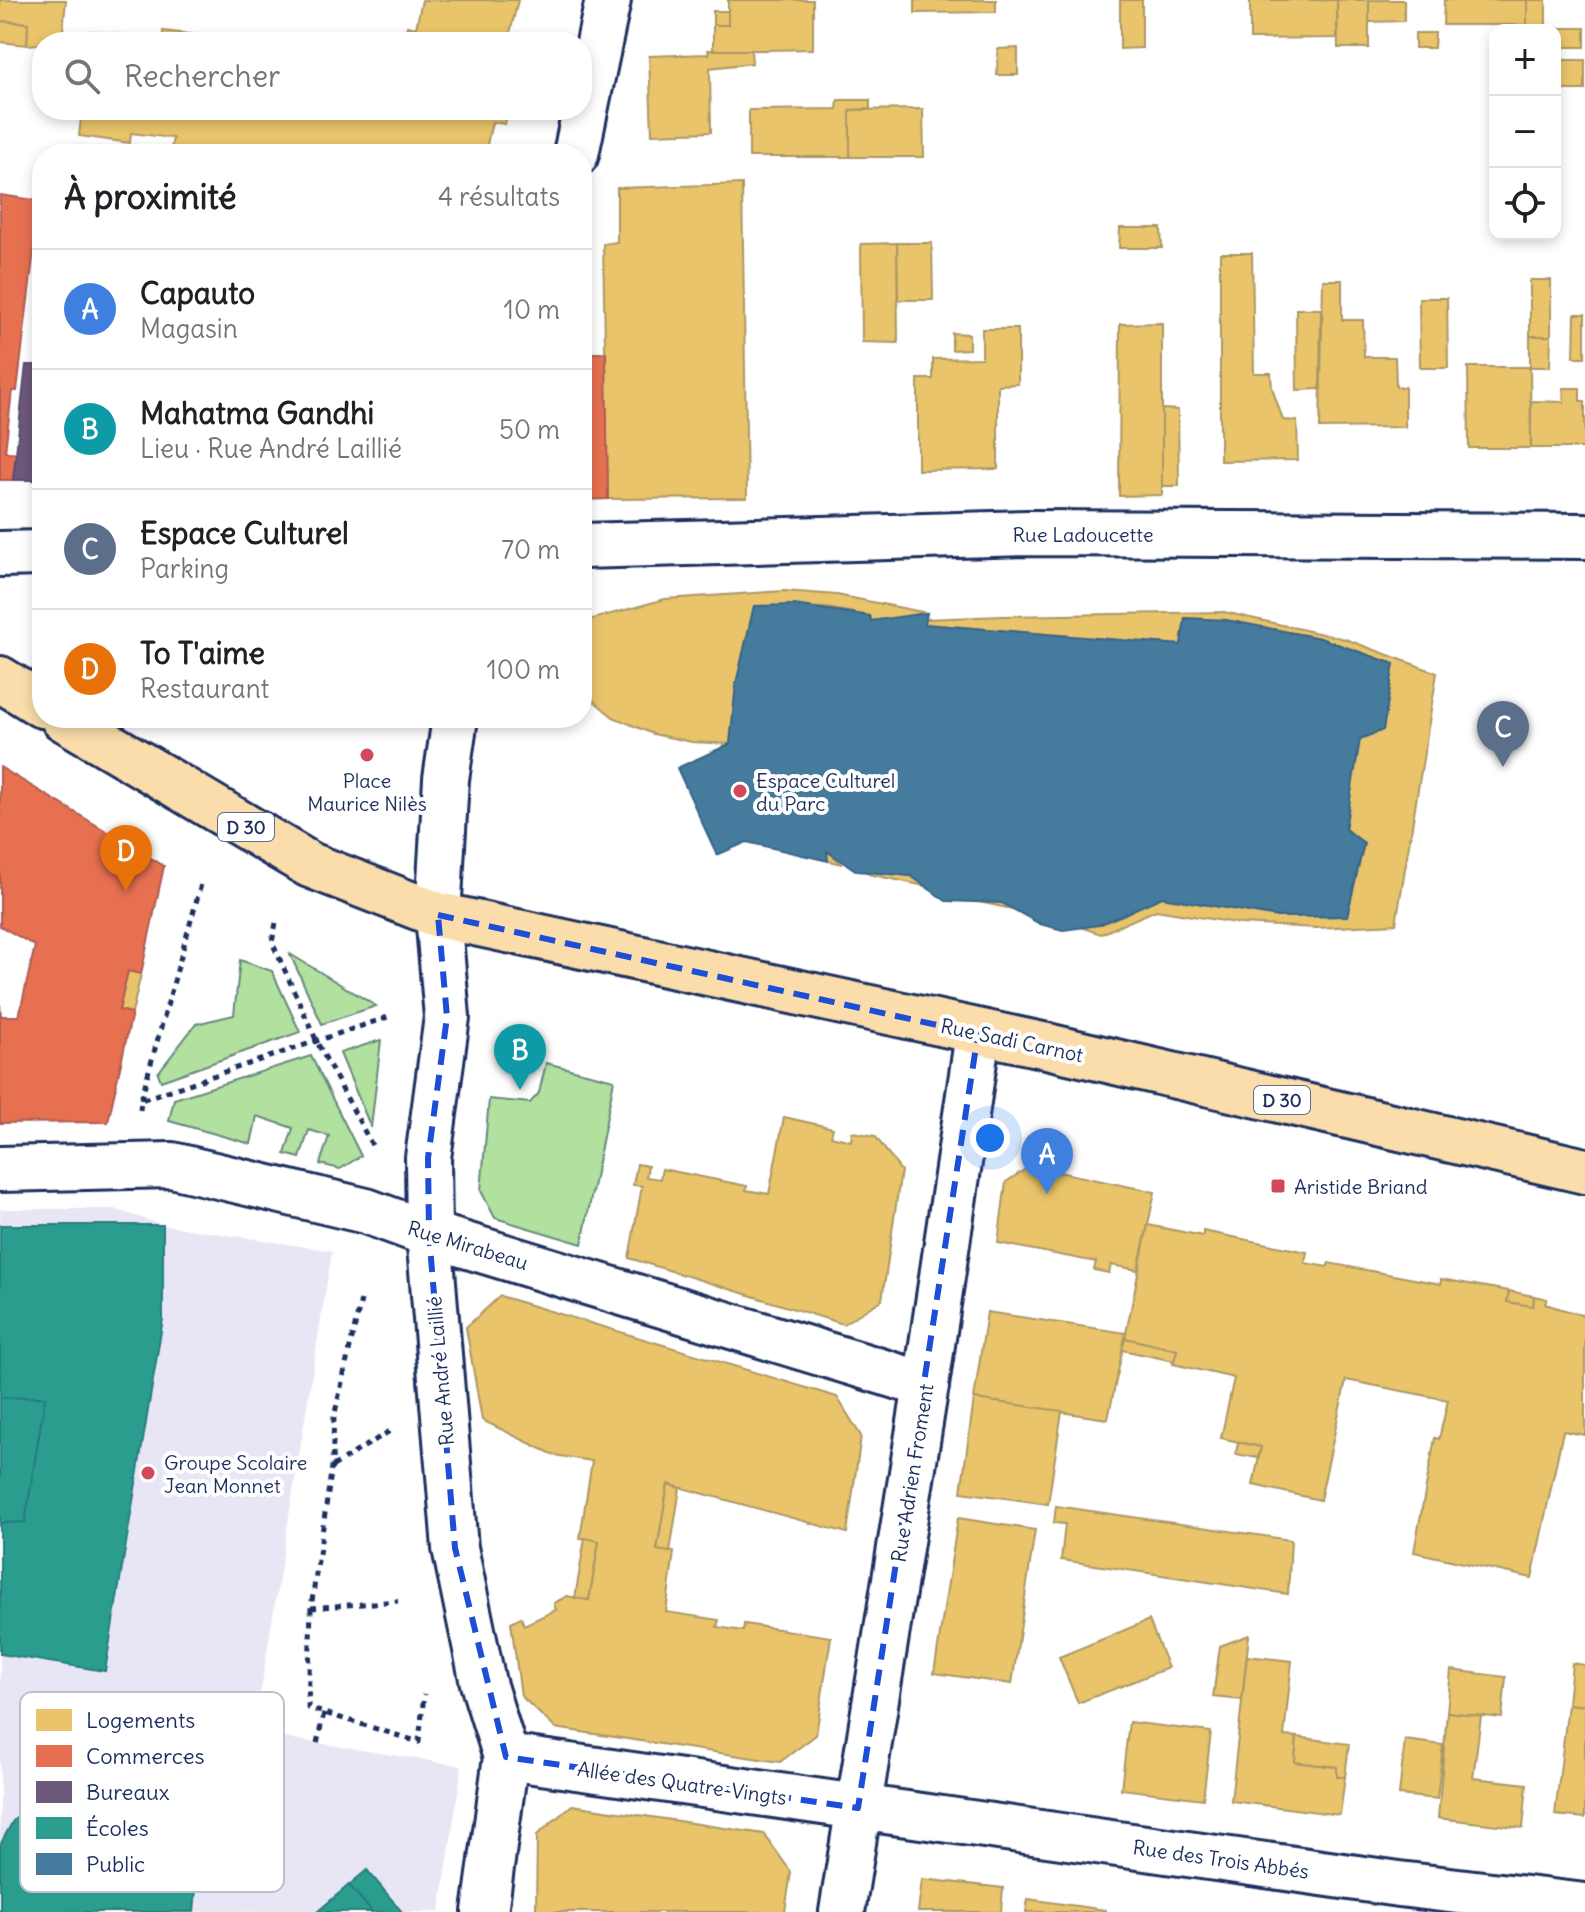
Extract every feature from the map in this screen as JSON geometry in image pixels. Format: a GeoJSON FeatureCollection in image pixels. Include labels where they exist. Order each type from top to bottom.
{"type":"FeatureCollection","features":[{"type":"Feature","properties":{"kind":"main road"},"geometry":{"type":"LineString","coordinates":[[0,679],[32,699]]}},
{"type":"Feature","properties":{"kind":"main road","name":"D 30"},"geometry":{"type":"LineString","coordinates":[[80,728],[310,865],[438,915]]}},
{"type":"Feature","properties":{"kind":"main road","name":"Rue Sadi Carnot"},"geometry":{"type":"LineString","coordinates":[[438,915],[978,1034],[1047,1046],[1585,1171]]}},
{"type":"Feature","properties":{"kind":"street"},"geometry":{"type":"LineString","coordinates":[[592,77],[608,0]]}},
{"type":"Feature","properties":{"kind":"street"},"geometry":{"type":"LineString","coordinates":[[578,144],[583,120]]}},
{"type":"Feature","properties":{"kind":"street","name":"Rue Ladoucette"},"geometry":{"type":"LineString","coordinates":[[592,546],[1028,533],[1585,536]]}},
{"type":"Feature","properties":{"kind":"street"},"geometry":{"type":"LineString","coordinates":[[0,554],[32,553]]}},
{"type":"Feature","properties":{"kind":"street"},"geometry":{"type":"LineString","coordinates":[[438,915],[446,779],[454,728]]}},
{"type":"Feature","properties":{"kind":"street","name":"Rue André Laillié"},"geometry":{"type":"LineString","coordinates":[[438,915],[447,1017],[428,1158],[429,1234],[455,1548],[483,1683],[506,1757],[485,1912]]}},
{"type":"Feature","properties":{"kind":"street","name":"Rue Adrien Froment"},"geometry":{"type":"LineString","coordinates":[[842,1912],[978,1034]]}},
{"type":"Feature","properties":{"kind":"street","name":"Rue Mirabeau"},"geometry":{"type":"LineString","coordinates":[[0,1169],[172,1165],[366,1211],[429,1234],[926,1385]]}},
{"type":"Feature","properties":{"kind":"street","name":"Allée des Quatre-Vingts"},"geometry":{"type":"LineString","coordinates":[[506,1757],[858,1808]]}},
{"type":"Feature","properties":{"kind":"street","name":"Rue des Trois Abbés"},"geometry":{"type":"LineString","coordinates":[[858,1808],[1399,1884],[1585,1906]]}},
{"type":"Feature","properties":{"kind":"path"},"geometry":{"type":"LineString","coordinates":[[139,1115],[202,881]]}},
{"type":"Feature","properties":{"kind":"path"},"geometry":{"type":"LineString","coordinates":[[276,923],[272,942],[318,1044],[363,1133],[379,1156]]}},
{"type":"Feature","properties":{"kind":"path"},"geometry":{"type":"LineString","coordinates":[[141,1100],[318,1044],[399,1013]]}},
{"type":"Feature","properties":{"kind":"path"},"geometry":{"type":"LineString","coordinates":[[361,1300],[334,1417],[332,1466],[311,1608],[308,1708],[419,1742],[424,1694]]}},
{"type":"Feature","properties":{"kind":"path"},"geometry":{"type":"LineString","coordinates":[[332,1466],[397,1427]]}},
{"type":"Feature","properties":{"kind":"path"},"geometry":{"type":"LineString","coordinates":[[311,1608],[398,1601]]}},
{"type":"Feature","properties":{"kind":"path"},"geometry":{"type":"LineString","coordinates":[[317,1743],[324,1713]]}},
{"type":"Feature","properties":{"kind":"highlighted area"},"geometry":{"type":"Polygon","coordinates":[[[438,915],[978,1034],[858,1808],[506,1757],[455,1548],[429,1234],[428,1158],[447,1017],[438,915]]]}},
{"type":"Feature","properties":{"kind":"shaded area","name":"Groupe Scolaire Jean Monnet"},"geometry":{"type":"Polygon","coordinates":[[[0,1209],[114,1209],[163,1225],[332,1251],[261,1692],[20,1692],[20,1892],[284,1892],[284,1738],[462,1766],[440,1912],[0,1912],[0,1209]]]}},
{"type":"Feature","properties":{"kind":"green space"},"geometry":{"type":"Polygon","coordinates":[[[290,954],[376,1006],[322,1024],[290,954]]]}},
{"type":"Feature","properties":{"kind":"green space"},"geometry":{"type":"Polygon","coordinates":[[[240,960],[272,971],[300,1032],[161,1081],[158,1073],[196,1024],[234,1015],[240,960]]]}},
{"type":"Feature","properties":{"kind":"green space"},"geometry":{"type":"Polygon","coordinates":[[[381,1040],[371,1128],[340,1053],[381,1040]]]}},
{"type":"Feature","properties":{"kind":"green space"},"geometry":{"type":"Polygon","coordinates":[[[311,1056],[361,1156],[340,1169],[320,1164],[329,1136],[309,1130],[300,1158],[285,1154],[293,1128],[257,1116],[251,1144],[169,1121],[174,1099],[311,1056]]]}},
{"type":"Feature","properties":{"kind":"green space"},"geometry":{"type":"Polygon","coordinates":[[[546,1063],[614,1080],[582,1244],[495,1218],[481,1191],[489,1099],[530,1103],[539,1093],[546,1063]]]}},
{"type":"Feature","properties":{"kind":"building: Logements"},"geometry":{"type":"Polygon","coordinates":[[[0,0],[66,0],[63,32],[32,32],[32,45],[27,45],[28,23],[0,21],[0,0]]]}},
{"type":"Feature","properties":{"kind":"building: Logements"},"geometry":{"type":"Polygon","coordinates":[[[422,0],[518,0],[510,32],[406,32],[407,26],[416,28],[422,0]]]}},
{"type":"Feature","properties":{"kind":"building: Logements"},"geometry":{"type":"Polygon","coordinates":[[[728,0],[813,0],[813,49],[713,51],[713,25],[728,25],[728,0]]]}},
{"type":"Feature","properties":{"kind":"building: Logements"},"geometry":{"type":"Polygon","coordinates":[[[915,0],[996,0],[996,12],[915,13],[915,0]]]}},
{"type":"Feature","properties":{"kind":"building: Logements"},"geometry":{"type":"Polygon","coordinates":[[[1120,0],[1142,0],[1142,48],[1120,49],[1120,0]]]}},
{"type":"Feature","properties":{"kind":"building: Logements"},"geometry":{"type":"Polygon","coordinates":[[[1250,0],[1337,0],[1337,38],[1250,39],[1250,0]]]}},
{"type":"Feature","properties":{"kind":"building: Logements"},"geometry":{"type":"Polygon","coordinates":[[[1337,0],[1369,0],[1369,48],[1338,48],[1337,0]]]}},
{"type":"Feature","properties":{"kind":"building: Logements"},"geometry":{"type":"Polygon","coordinates":[[[1369,0],[1404,0],[1404,21],[1369,22],[1369,0]]]}},
{"type":"Feature","properties":{"kind":"building: Logements"},"geometry":{"type":"Polygon","coordinates":[[[1444,0],[1527,0],[1527,24],[1443,25],[1444,0]]]}},
{"type":"Feature","properties":{"kind":"building: Logements"},"geometry":{"type":"Polygon","coordinates":[[[1527,0],[1546,0],[1546,24],[1527,24],[1527,0]]]}},
{"type":"Feature","properties":{"kind":"building: Logements"},"geometry":{"type":"Polygon","coordinates":[[[713,11],[728,11],[728,25],[713,25],[713,11]]]}},
{"type":"Feature","properties":{"kind":"building: Logements"},"geometry":{"type":"Polygon","coordinates":[[[0,21],[28,23],[27,45],[0,42],[0,21]]]}},
{"type":"Feature","properties":{"kind":"building: Logements"},"geometry":{"type":"Polygon","coordinates":[[[1561,28],[1585,28],[1585,47],[1561,47],[1561,28]]]}},
{"type":"Feature","properties":{"kind":"building: Logements"},"geometry":{"type":"Polygon","coordinates":[[[1415,33],[1435,33],[1434,48],[1415,48],[1415,33]]]}},
{"type":"Feature","properties":{"kind":"building: Logements"},"geometry":{"type":"Polygon","coordinates":[[[1018,48],[1018,75],[997,75],[998,49],[1018,48]]]}},
{"type":"Feature","properties":{"kind":"building: Logements"},"geometry":{"type":"Polygon","coordinates":[[[708,50],[751,50],[752,63],[710,68],[711,132],[652,134],[649,56],[709,54],[708,50]]]}},
{"type":"Feature","properties":{"kind":"building: Logements"},"geometry":{"type":"Polygon","coordinates":[[[1561,60],[1585,60],[1585,90],[1561,90],[1561,60]]]}},
{"type":"Feature","properties":{"kind":"building: Logements"},"geometry":{"type":"Polygon","coordinates":[[[838,100],[870,100],[870,109],[850,110],[850,157],[749,157],[749,110],[837,109],[838,100]]]}},
{"type":"Feature","properties":{"kind":"building: Logements"},"geometry":{"type":"Polygon","coordinates":[[[923,109],[924,157],[850,157],[850,110],[923,109]]]}},
{"type":"Feature","properties":{"kind":"building: Logements"},"geometry":{"type":"Polygon","coordinates":[[[81,120],[506,120],[505,124],[492,122],[487,144],[172,144],[173,138],[131,133],[130,143],[79,136],[81,120]]]}},
{"type":"Feature","properties":{"kind":"building: Logements"},"geometry":{"type":"Polygon","coordinates":[[[742,184],[747,498],[608,499],[603,244],[617,242],[617,188],[742,184]]]}},
{"type":"Feature","properties":{"kind":"building: Logements"},"geometry":{"type":"Polygon","coordinates":[[[1120,228],[1161,228],[1162,248],[1119,248],[1120,228]]]}},
{"type":"Feature","properties":{"kind":"building: Logements"},"geometry":{"type":"Polygon","coordinates":[[[897,243],[932,243],[933,300],[898,300],[897,243]]]}},
{"type":"Feature","properties":{"kind":"building: Logements"},"geometry":{"type":"Polygon","coordinates":[[[897,243],[898,343],[862,342],[861,244],[897,243]]]}},
{"type":"Feature","properties":{"kind":"building: Logements"},"geometry":{"type":"Polygon","coordinates":[[[1220,253],[1252,253],[1254,373],[1271,373],[1272,388],[1283,420],[1297,421],[1298,460],[1220,461],[1220,253]]]}},
{"type":"Feature","properties":{"kind":"building: Logements"},"geometry":{"type":"Polygon","coordinates":[[[1323,280],[1342,280],[1342,320],[1363,320],[1364,357],[1395,357],[1396,387],[1405,387],[1405,427],[1320,428],[1323,280]]]}},
{"type":"Feature","properties":{"kind":"building: Logements"},"geometry":{"type":"Polygon","coordinates":[[[1530,280],[1551,280],[1551,336],[1530,336],[1530,280]]]}},
{"type":"Feature","properties":{"kind":"building: Logements"},"geometry":{"type":"Polygon","coordinates":[[[1419,298],[1447,298],[1448,368],[1420,368],[1419,298]]]}},
{"type":"Feature","properties":{"kind":"building: Logements"},"geometry":{"type":"Polygon","coordinates":[[[1296,309],[1321,309],[1320,389],[1297,390],[1296,309]]]}},
{"type":"Feature","properties":{"kind":"building: Logements"},"geometry":{"type":"Polygon","coordinates":[[[1575,314],[1585,314],[1585,357],[1574,357],[1575,314]]]}},
{"type":"Feature","properties":{"kind":"building: Logements"},"geometry":{"type":"Polygon","coordinates":[[[1162,323],[1162,495],[1119,496],[1120,324],[1162,323]]]}},
{"type":"Feature","properties":{"kind":"building: Logements"},"geometry":{"type":"Polygon","coordinates":[[[982,329],[1018,329],[1018,384],[998,385],[998,469],[918,470],[918,379],[933,379],[933,359],[982,358],[982,329]]]}},
{"type":"Feature","properties":{"kind":"building: Logements"},"geometry":{"type":"Polygon","coordinates":[[[952,333],[969,334],[969,349],[952,350],[952,333]]]}},
{"type":"Feature","properties":{"kind":"building: Logements"},"geometry":{"type":"Polygon","coordinates":[[[1530,336],[1551,336],[1550,367],[1530,367],[1530,336]]]}},
{"type":"Feature","properties":{"kind":"building: Logements"},"geometry":{"type":"Polygon","coordinates":[[[1468,367],[1530,367],[1531,448],[1469,448],[1468,367]]]}},
{"type":"Feature","properties":{"kind":"building: Logements"},"geometry":{"type":"Polygon","coordinates":[[[1563,388],[1580,388],[1580,401],[1585,401],[1585,448],[1531,448],[1531,401],[1564,402],[1563,388]]]}},
{"type":"Feature","properties":{"kind":"building: Logements"},"geometry":{"type":"Polygon","coordinates":[[[1162,409],[1178,410],[1179,486],[1162,486],[1162,409]]]}},
{"type":"Feature","properties":{"kind":"building: Logements"},"geometry":{"type":"Polygon","coordinates":[[[784,591],[837,595],[927,613],[871,621],[870,616],[827,608],[754,606],[736,684],[730,744],[692,742],[653,734],[613,717],[592,699],[592,619],[665,599],[784,591]]]}},
{"type":"Feature","properties":{"kind":"building: Logements"},"geometry":{"type":"Polygon","coordinates":[[[1224,612],[1345,639],[1437,673],[1396,924],[1316,928],[1241,924],[1156,910],[1101,934],[1083,928],[1124,915],[1150,900],[1162,897],[1278,917],[1347,916],[1364,843],[1345,829],[1360,739],[1383,730],[1394,664],[1320,638],[1226,620],[1185,618],[1181,645],[925,624],[925,619],[1224,612]]]}},
{"type":"Feature","properties":{"kind":"building: Logements"},"geometry":{"type":"Polygon","coordinates":[[[827,851],[842,864],[828,861],[827,851]]]}},
{"type":"Feature","properties":{"kind":"building: Logements"},"geometry":{"type":"Polygon","coordinates":[[[868,874],[911,876],[925,886],[868,874]]]}},
{"type":"Feature","properties":{"kind":"building: Logements"},"geometry":{"type":"Polygon","coordinates":[[[979,902],[1002,903],[1017,910],[979,902]]]}},
{"type":"Feature","properties":{"kind":"building: Logements"},"geometry":{"type":"Polygon","coordinates":[[[128,971],[141,974],[132,1013],[119,1010],[128,971]]]}},
{"type":"Feature","properties":{"kind":"building: Logements"},"geometry":{"type":"Polygon","coordinates":[[[784,1117],[833,1128],[831,1136],[851,1141],[852,1132],[875,1136],[901,1171],[882,1300],[843,1324],[629,1258],[642,1186],[633,1185],[637,1164],[648,1166],[646,1177],[660,1179],[662,1169],[747,1186],[746,1190],[769,1194],[784,1117]]]}},
{"type":"Feature","properties":{"kind":"building: Logements"},"geometry":{"type":"Polygon","coordinates":[[[1030,1166],[1155,1192],[1138,1270],[1111,1265],[1109,1273],[1094,1270],[1096,1262],[998,1243],[1006,1182],[1030,1166]]]}},
{"type":"Feature","properties":{"kind":"building: Logements"},"geometry":{"type":"Polygon","coordinates":[[[1148,1225],[1203,1236],[1203,1231],[1307,1252],[1305,1263],[1327,1267],[1329,1263],[1441,1284],[1441,1279],[1509,1291],[1507,1302],[1533,1306],[1534,1296],[1547,1299],[1545,1304],[1585,1316],[1585,1435],[1563,1431],[1532,1578],[1414,1552],[1435,1438],[1439,1439],[1448,1400],[1346,1380],[1320,1500],[1253,1485],[1261,1447],[1221,1438],[1234,1378],[1173,1364],[1177,1350],[1125,1338],[1148,1225]]]}},
{"type":"Feature","properties":{"kind":"building: Logements"},"geometry":{"type":"Polygon","coordinates":[[[1509,1291],[1534,1296],[1533,1306],[1507,1302],[1509,1291]]]}},
{"type":"Feature","properties":{"kind":"building: Logements"},"geometry":{"type":"Polygon","coordinates":[[[500,1296],[837,1397],[861,1436],[847,1533],[668,1484],[657,1550],[674,1552],[666,1612],[719,1620],[717,1627],[743,1631],[744,1624],[831,1637],[816,1735],[780,1762],[555,1728],[521,1696],[511,1622],[521,1617],[524,1625],[556,1610],[554,1603],[567,1596],[589,1600],[599,1541],[580,1538],[592,1461],[554,1455],[482,1420],[466,1327],[500,1296]]]}},
{"type":"Feature","properties":{"kind":"building: Logements"},"geometry":{"type":"Polygon","coordinates":[[[987,1312],[1126,1333],[1108,1419],[974,1399],[987,1312]]]}},
{"type":"Feature","properties":{"kind":"building: Logements"},"geometry":{"type":"Polygon","coordinates":[[[1125,1338],[1177,1350],[1174,1361],[1122,1350],[1125,1338]]]}},
{"type":"Feature","properties":{"kind":"building: Logements"},"geometry":{"type":"Polygon","coordinates":[[[974,1399],[1062,1411],[1048,1504],[961,1492],[974,1399]]]}},
{"type":"Feature","properties":{"kind":"building: Logements"},"geometry":{"type":"Polygon","coordinates":[[[1238,1442],[1261,1447],[1258,1458],[1236,1454],[1238,1442]]]}},
{"type":"Feature","properties":{"kind":"building: Logements"},"geometry":{"type":"Polygon","coordinates":[[[668,1484],[680,1488],[670,1552],[657,1550],[668,1484]]]}},
{"type":"Feature","properties":{"kind":"building: Logements"},"geometry":{"type":"Polygon","coordinates":[[[1056,1506],[1291,1540],[1288,1594],[1061,1560],[1065,1524],[1054,1523],[1056,1506]]]}},
{"type":"Feature","properties":{"kind":"building: Logements"},"geometry":{"type":"Polygon","coordinates":[[[958,1518],[1035,1530],[1012,1684],[934,1673],[958,1518]]]}},
{"type":"Feature","properties":{"kind":"building: Logements"},"geometry":{"type":"Polygon","coordinates":[[[585,1538],[599,1541],[589,1600],[575,1598],[585,1538]]]}},
{"type":"Feature","properties":{"kind":"building: Logements"},"geometry":{"type":"Polygon","coordinates":[[[1149,1620],[1168,1668],[1078,1703],[1059,1657],[1149,1620]]]}},
{"type":"Feature","properties":{"kind":"building: Logements"},"geometry":{"type":"Polygon","coordinates":[[[1249,1635],[1242,1700],[1213,1697],[1220,1646],[1249,1635]]]}},
{"type":"Feature","properties":{"kind":"building: Logements"},"geometry":{"type":"Polygon","coordinates":[[[1247,1656],[1292,1661],[1284,1736],[1297,1737],[1295,1762],[1337,1767],[1337,1777],[1345,1777],[1340,1815],[1231,1801],[1247,1656]]]}},
{"type":"Feature","properties":{"kind":"building: Logements"},"geometry":{"type":"Polygon","coordinates":[[[1572,1663],[1585,1665],[1585,1706],[1568,1704],[1572,1663]]]}},
{"type":"Feature","properties":{"kind":"building: Logements"},"geometry":{"type":"Polygon","coordinates":[[[1451,1670],[1506,1677],[1502,1718],[1447,1712],[1451,1670]]]}},
{"type":"Feature","properties":{"kind":"building: Logements"},"geometry":{"type":"Polygon","coordinates":[[[1568,1704],[1585,1706],[1585,1818],[1555,1815],[1568,1704]]]}},
{"type":"Feature","properties":{"kind":"building: Logements"},"geometry":{"type":"Polygon","coordinates":[[[1447,1712],[1481,1716],[1473,1778],[1527,1784],[1523,1828],[1438,1818],[1447,1712]]]}},
{"type":"Feature","properties":{"kind":"building: Logements"},"geometry":{"type":"Polygon","coordinates":[[[1129,1722],[1211,1732],[1203,1799],[1121,1789],[1129,1722]]]}},
{"type":"Feature","properties":{"kind":"building: Logements"},"geometry":{"type":"Polygon","coordinates":[[[1297,1737],[1349,1744],[1345,1777],[1337,1777],[1337,1767],[1295,1762],[1297,1737]]]}},
{"type":"Feature","properties":{"kind":"building: Logements"},"geometry":{"type":"Polygon","coordinates":[[[1405,1740],[1443,1745],[1437,1799],[1399,1795],[1405,1740]]]}},
{"type":"Feature","properties":{"kind":"building: Logements"},"geometry":{"type":"Polygon","coordinates":[[[572,1805],[764,1834],[791,1872],[785,1912],[536,1912],[537,1835],[572,1805]]]}},
{"type":"Feature","properties":{"kind":"building: Logements"},"geometry":{"type":"Polygon","coordinates":[[[922,1879],[1003,1888],[1001,1912],[918,1912],[922,1879]]]}},
{"type":"Feature","properties":{"kind":"building: Logements"},"geometry":{"type":"Polygon","coordinates":[[[1028,1899],[1106,1910],[1106,1912],[1026,1912],[1028,1899]]]}},
{"type":"Feature","properties":{"kind":"building: Commerces"},"geometry":{"type":"Polygon","coordinates":[[[0,195],[32,200],[32,267],[17,391],[12,391],[5,452],[16,453],[13,480],[0,480],[0,195]]]}},
{"type":"Feature","properties":{"kind":"building: Commerces"},"geometry":{"type":"Polygon","coordinates":[[[592,353],[606,353],[608,499],[592,500],[592,353]]]}},
{"type":"Feature","properties":{"kind":"building: Commerces"},"geometry":{"type":"Polygon","coordinates":[[[0,767],[164,866],[141,974],[128,971],[119,1010],[132,1013],[108,1122],[0,1123],[0,1004],[1,1016],[19,1016],[35,946],[0,926],[0,767]]]}},
{"type":"Feature","properties":{"kind":"building: Bureaux"},"geometry":{"type":"Polygon","coordinates":[[[26,365],[32,365],[32,480],[13,480],[26,365]]]}},
{"type":"Feature","properties":{"kind":"building: Écoles"},"geometry":{"type":"Polygon","coordinates":[[[0,1225],[163,1225],[163,1319],[105,1671],[0,1654],[0,1523],[25,1522],[45,1397],[0,1398],[0,1225]]]}},
{"type":"Feature","properties":{"kind":"building: Écoles"},"geometry":{"type":"Polygon","coordinates":[[[45,1397],[25,1522],[0,1523],[0,1398],[45,1397]]]}},
{"type":"Feature","properties":{"kind":"building: Écoles"},"geometry":{"type":"Polygon","coordinates":[[[20,1815],[20,1892],[196,1892],[194,1912],[0,1912],[0,1845],[20,1815]]]}},
{"type":"Feature","properties":{"kind":"building: Écoles"},"geometry":{"type":"Polygon","coordinates":[[[367,1870],[402,1912],[372,1912],[349,1885],[367,1870]]]}},
{"type":"Feature","properties":{"kind":"building: Écoles"},"geometry":{"type":"Polygon","coordinates":[[[349,1885],[372,1912],[317,1912],[349,1885]]]}},
{"type":"Feature","properties":{"kind":"building: Public","name":"Espace Culturel du Parc"},"geometry":{"type":"Polygon","coordinates":[[[794,605],[870,616],[871,621],[927,613],[925,624],[1181,645],[1185,618],[1226,620],[1320,638],[1394,664],[1383,730],[1360,739],[1345,829],[1364,843],[1347,916],[1278,917],[1162,897],[1099,925],[1063,930],[1040,924],[1002,903],[946,901],[911,876],[857,871],[827,851],[828,861],[747,842],[717,855],[677,768],[730,744],[736,684],[754,606],[794,605]]]}},
{"type":"Feature","properties":{"kind":"place","name":"Place Maurice Nilès"},"geometry":{"type":"Point","coordinates":[367,755]}},
{"type":"Feature","properties":{"kind":"place","name":"Espace Culturel"},"geometry":{"type":"Point","coordinates":[1503,767]}},
{"type":"Feature","properties":{"kind":"place","name":"Espace Culturel du Parc"},"geometry":{"type":"Point","coordinates":[740,791]}},
{"type":"Feature","properties":{"kind":"place","name":"To T'aime"},"geometry":{"type":"Point","coordinates":[126,891]}},
{"type":"Feature","properties":{"kind":"place","name":"Mahatma Gandhi"},"geometry":{"type":"Point","coordinates":[520,1090]}},
{"type":"Feature","properties":{"kind":"place","name":"Aristide Briand"},"geometry":{"type":"Point","coordinates":[1278,1186]}},
{"type":"Feature","properties":{"kind":"place","name":"Capauto"},"geometry":{"type":"Point","coordinates":[1047,1194]}},
{"type":"Feature","properties":{"kind":"place","name":"Groupe Scolaire Jean Monnet"},"geometry":{"type":"Point","coordinates":[148,1473]}}]}
